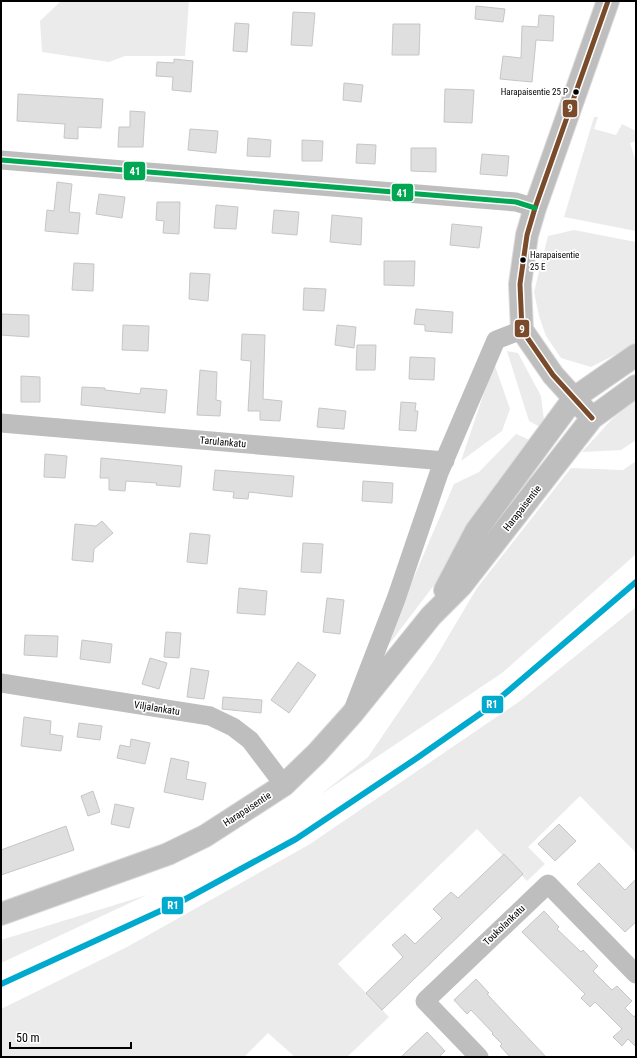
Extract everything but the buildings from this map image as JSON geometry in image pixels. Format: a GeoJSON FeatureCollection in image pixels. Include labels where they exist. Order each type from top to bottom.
{"type":"FeatureCollection","features":[{"type":"Feature","properties":{"kind":"main road"},"geometry":{"type":"LineString","coordinates":[[592,418],[553,375],[522,330],[520,284],[527,235],[535,208],[608,1]]}},
{"type":"Feature","properties":{"kind":"main road","name":"Harapaisentie"},"geometry":{"type":"LineString","coordinates":[[431,616],[476,531],[574,398],[636,356]]}},
{"type":"Feature","properties":{"kind":"main road","name":"Harapaisentie"},"geometry":{"type":"LineString","coordinates":[[1,914],[168,854],[205,836],[284,786],[317,753],[352,714],[431,616],[461,586],[592,418],[636,386]]}},
{"type":"Feature","properties":{"kind":"street"},"geometry":{"type":"LineString","coordinates":[[1,160],[516,202],[535,208]]}},
{"type":"Feature","properties":{"kind":"street"},"geometry":{"type":"LineString","coordinates":[[352,714],[396,599],[439,473],[496,340],[522,330]]}},
{"type":"Feature","properties":{"kind":"street","name":"Tarulankatu"},"geometry":{"type":"LineString","coordinates":[[1,423],[445,461]]}},
{"type":"Feature","properties":{"kind":"street","name":"Viljalankatu"},"geometry":{"type":"LineString","coordinates":[[1,683],[210,716],[234,727],[250,740],[284,786]]}},
{"type":"Feature","properties":{"kind":"street","name":"Toukolankatu"},"geometry":{"type":"LineString","coordinates":[[479,1057],[424,1001],[548,884],[636,974]]}},
{"type":"Feature","properties":{"kind":"shaded area"},"geometry":{"type":"Polygon","coordinates":[[[61,1],[189,1],[185,56],[125,56],[109,62],[42,52],[40,21],[61,1]]]}},
{"type":"Feature","properties":{"kind":"shaded area"},"geometry":{"type":"Polygon","coordinates":[[[594,117],[598,117],[594,129],[616,135],[622,124],[636,131],[636,141],[630,143],[636,162],[636,231],[564,217],[594,117]]]}},
{"type":"Feature","properties":{"kind":"shaded area"},"geometry":{"type":"Polygon","coordinates":[[[574,230],[636,242],[636,344],[591,367],[561,358],[546,336],[539,316],[534,292],[548,236],[574,230]]]}},
{"type":"Feature","properties":{"kind":"shaded area"},"geometry":{"type":"Polygon","coordinates":[[[507,351],[518,353],[541,396],[544,420],[540,427],[529,421],[507,351]]]}},
{"type":"Feature","properties":{"kind":"shaded area"},"geometry":{"type":"Polygon","coordinates":[[[494,363],[510,409],[502,431],[461,461],[494,363]]]}},
{"type":"Feature","properties":{"kind":"shaded area"},"geometry":{"type":"Polygon","coordinates":[[[636,399],[636,440],[621,450],[582,452],[611,420],[636,399]]]}},
{"type":"Feature","properties":{"kind":"shaded area"},"geometry":{"type":"Polygon","coordinates":[[[516,434],[532,441],[441,576],[380,656],[454,484],[479,472],[516,434]]]}},
{"type":"Feature","properties":{"kind":"shaded area"},"geometry":{"type":"Polygon","coordinates":[[[636,461],[636,554],[502,673],[320,795],[368,757],[433,662],[477,588],[571,468],[623,470],[636,461]]]}},
{"type":"Feature","properties":{"kind":"shaded area"},"geometry":{"type":"Polygon","coordinates":[[[636,607],[636,853],[580,796],[528,847],[545,864],[527,881],[477,829],[338,964],[389,1017],[347,1057],[295,1057],[268,1033],[244,1057],[1,1057],[1,1009],[127,947],[310,844],[520,701],[636,607]]]}},
{"type":"Feature","properties":{"kind":"shaded area"},"geometry":{"type":"Polygon","coordinates":[[[147,895],[1,963],[1,940],[147,895]]]}},
{"type":"Feature","properties":{"kind":"transit line","name":"9"},"geometry":{"type":"LineString","coordinates":[[592,418],[553,375],[522,330],[520,284],[527,235],[535,208],[608,1]]}},
{"type":"Feature","properties":{"kind":"transit line","name":"41"},"geometry":{"type":"LineString","coordinates":[[1,160],[516,202],[535,208]]}},
{"type":"Feature","properties":{"kind":"transit line","name":"R1"},"geometry":{"type":"LineString","coordinates":[[1,984],[182,901],[296,839],[487,709],[636,582]]}},
{"type":"Feature","properties":{"kind":"place","name":"Harapaisentie 25 P"},"geometry":{"type":"Point","coordinates":[576,92]}},
{"type":"Feature","properties":{"kind":"place","name":"Harapaisentie 25 E"},"geometry":{"type":"Point","coordinates":[523,260]}}]}
